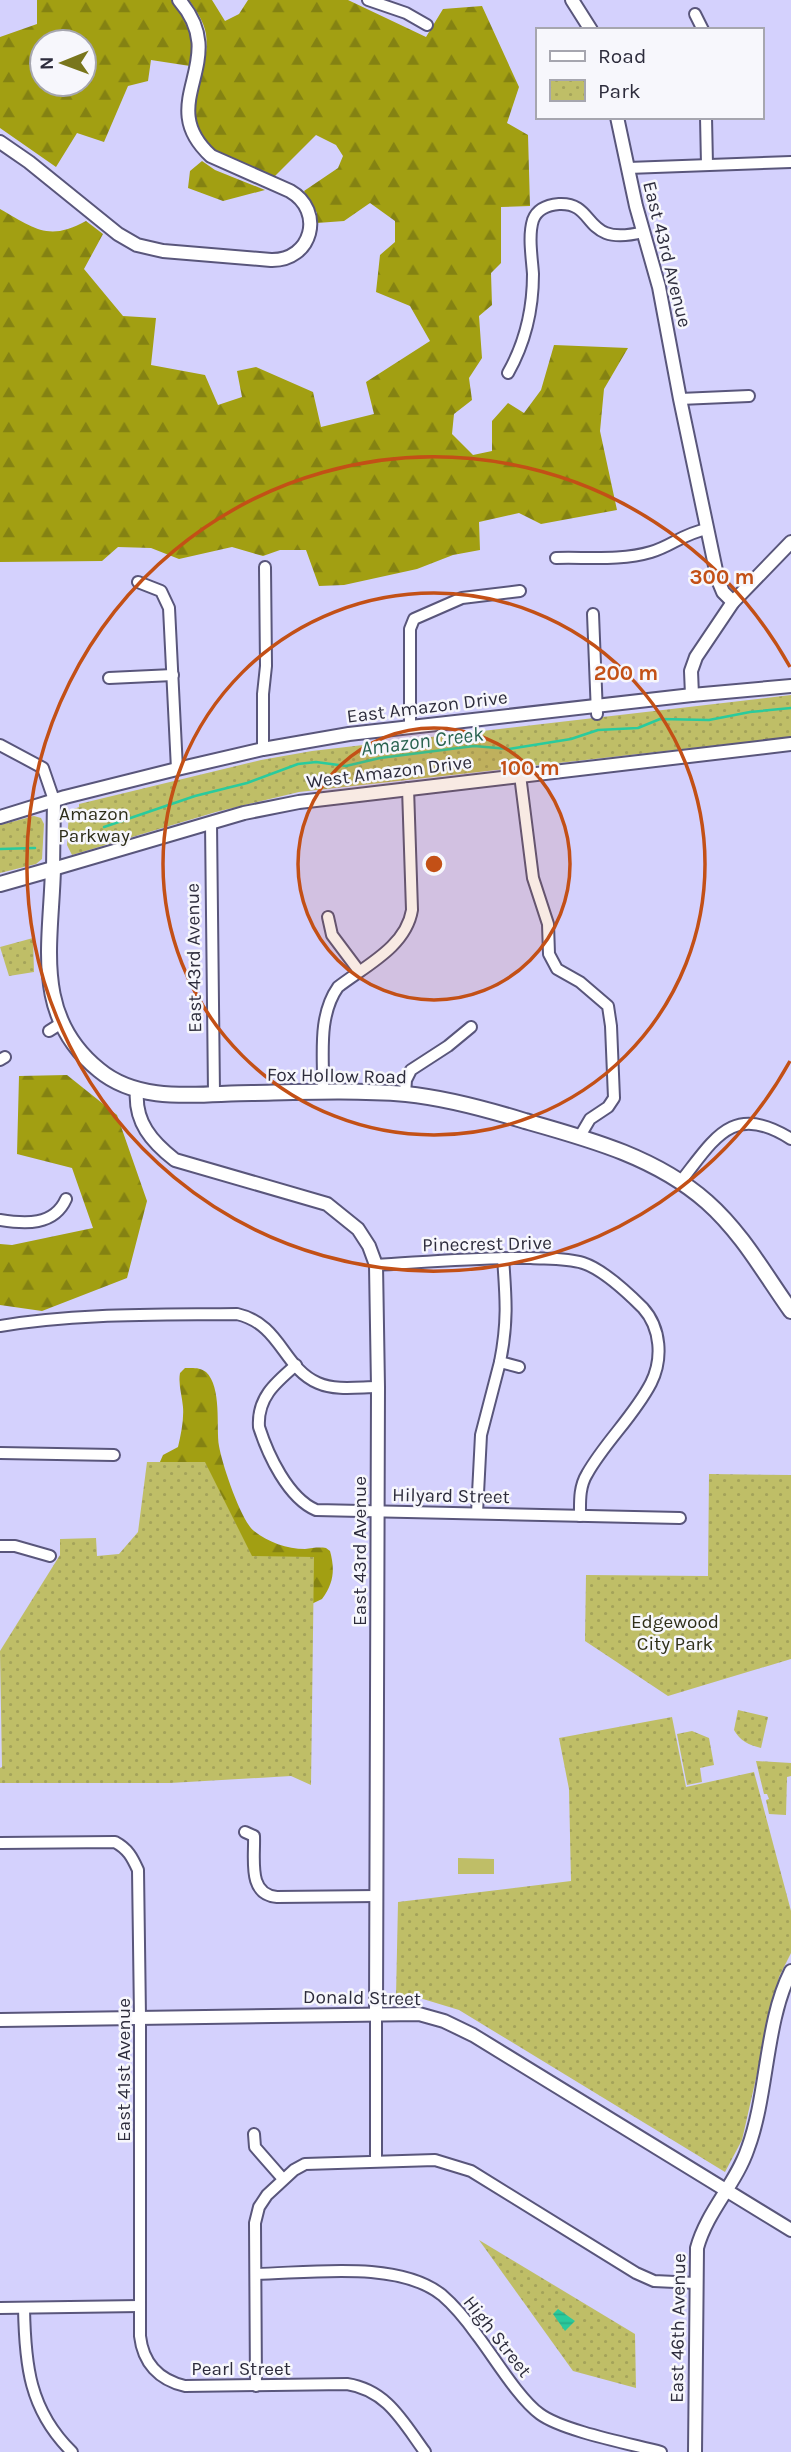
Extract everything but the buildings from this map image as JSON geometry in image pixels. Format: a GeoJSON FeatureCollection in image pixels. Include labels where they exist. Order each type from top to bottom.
{"type":"FeatureCollection","features":[{"type":"Feature","properties":{"kind":"main road","name":"Fox Hollow Road"},"geometry":{"type":"LineString","coordinates":[[53,869],[50,974],[55,1028],[100,1072],[137,1090],[156,1094],[405,1094],[478,1107],[580,1136],[638,1159],[681,1181],[737,1232],[791,1311]]}},
{"type":"Feature","properties":{"kind":"main road","name":"West Amazon Drive"},"geometry":{"type":"LineString","coordinates":[[0,884],[53,869]]}},
{"type":"Feature","properties":{"kind":"street"},"geometry":{"type":"LineString","coordinates":[[0,142],[118,234],[137,245],[163,251],[271,260],[287,259],[297,254],[310,227],[310,215],[302,199],[290,191],[211,156],[191,129],[187,107],[198,66],[199,38],[192,16],[179,0]]}},
{"type":"Feature","properties":{"kind":"street"},"geometry":{"type":"LineString","coordinates":[[369,0],[406,13],[427,26]]}},
{"type":"Feature","properties":{"kind":"street"},"geometry":{"type":"LineString","coordinates":[[572,0],[590,28]]}},
{"type":"Feature","properties":{"kind":"street"},"geometry":{"type":"LineString","coordinates":[[695,14],[702,28]]}},
{"type":"Feature","properties":{"kind":"street","name":"East 43rd Avenue"},"geometry":{"type":"LineString","coordinates":[[617,119],[643,232],[659,287],[720,587],[733,602]]}},
{"type":"Feature","properties":{"kind":"street"},"geometry":{"type":"LineString","coordinates":[[706,119],[707,165]]}},
{"type":"Feature","properties":{"kind":"street"},"geometry":{"type":"LineString","coordinates":[[628,168],[791,162]]}},
{"type":"Feature","properties":{"kind":"street"},"geometry":{"type":"LineString","coordinates":[[508,373],[524,341],[532,293],[531,233],[537,212],[548,205],[570,204],[580,209],[594,227],[605,234],[623,237],[643,232]]}},
{"type":"Feature","properties":{"kind":"street"},"geometry":{"type":"LineString","coordinates":[[524,341],[538,343]]}},
{"type":"Feature","properties":{"kind":"street"},"geometry":{"type":"LineString","coordinates":[[680,399],[748,396]]}},
{"type":"Feature","properties":{"kind":"street"},"geometry":{"type":"LineString","coordinates":[[556,558],[642,554],[662,548],[683,535],[707,529]]}},
{"type":"Feature","properties":{"kind":"street"},"geometry":{"type":"LineString","coordinates":[[692,695],[690,676],[693,664],[733,602],[791,542]]}},
{"type":"Feature","properties":{"kind":"street"},"geometry":{"type":"LineString","coordinates":[[263,749],[265,567]]}},
{"type":"Feature","properties":{"kind":"street"},"geometry":{"type":"LineString","coordinates":[[138,582],[160,591],[167,600]]}},
{"type":"Feature","properties":{"kind":"street"},"geometry":{"type":"LineString","coordinates":[[173,587],[168,592],[167,600],[171,616],[177,769]]}},
{"type":"Feature","properties":{"kind":"street"},"geometry":{"type":"LineString","coordinates":[[410,727],[410,629],[414,619],[462,598],[520,591]]}},
{"type":"Feature","properties":{"kind":"street"},"geometry":{"type":"LineString","coordinates":[[593,614],[597,710]]}},
{"type":"Feature","properties":{"kind":"street"},"geometry":{"type":"LineString","coordinates":[[109,678],[173,675]]}},
{"type":"Feature","properties":{"kind":"street","name":"East Amazon Drive"},"geometry":{"type":"LineString","coordinates":[[0,817],[54,800],[177,769],[263,749],[349,734],[597,710],[692,695],[791,686]]}},
{"type":"Feature","properties":{"kind":"street","name":"West Amazon Drive"},"geometry":{"type":"LineString","coordinates":[[53,869],[280,805],[791,744]]}},
{"type":"Feature","properties":{"kind":"street"},"geometry":{"type":"LineString","coordinates":[[0,745],[43,768],[54,800]]}},
{"type":"Feature","properties":{"kind":"street"},"geometry":{"type":"LineString","coordinates":[[520,775],[533,878],[547,916],[551,960],[557,969],[580,982],[604,1002],[611,1018],[614,1098],[608,1107],[590,1119],[580,1136]]}},
{"type":"Feature","properties":{"kind":"street"},"geometry":{"type":"LineString","coordinates":[[323,1092],[326,1009],[338,987],[394,944],[410,924],[412,910],[408,788]]}},
{"type":"Feature","properties":{"kind":"street","name":"Fox Hollow Road"},"geometry":{"type":"LineString","coordinates":[[53,869],[54,800]]}},
{"type":"Feature","properties":{"kind":"street","name":"East 43rd Avenue"},"geometry":{"type":"LineString","coordinates":[[211,823],[214,1093]]}},
{"type":"Feature","properties":{"kind":"street"},"geometry":{"type":"LineString","coordinates":[[328,916],[332,934],[359,971]]}},
{"type":"Feature","properties":{"kind":"street"},"geometry":{"type":"LineString","coordinates":[[405,1094],[411,1070],[471,1027]]}},
{"type":"Feature","properties":{"kind":"street","name":"East 43rd Avenue"},"geometry":{"type":"LineString","coordinates":[[137,1090],[137,1111],[146,1132],[158,1147],[175,1160],[327,1205],[358,1230],[369,1246],[376,1265],[376,2161]]}},
{"type":"Feature","properties":{"kind":"street"},"geometry":{"type":"LineString","coordinates":[[681,1181],[723,1130],[738,1125],[757,1124],[775,1129],[791,1139]]}},
{"type":"Feature","properties":{"kind":"street"},"geometry":{"type":"LineString","coordinates":[[0,1220],[43,1220],[59,1212],[66,1199]]}},
{"type":"Feature","properties":{"kind":"street"},"geometry":{"type":"LineString","coordinates":[[477,1513],[481,1435],[506,1331],[503,1258]]}},
{"type":"Feature","properties":{"kind":"street","name":"Pinecrest Drive"},"geometry":{"type":"LineString","coordinates":[[376,1265],[503,1258],[566,1259],[586,1264],[648,1313],[656,1329],[658,1360],[653,1379],[640,1403],[586,1475],[580,1493],[580,1516]]}},
{"type":"Feature","properties":{"kind":"street"},"geometry":{"type":"LineString","coordinates":[[0,1326],[94,1315],[237,1314],[251,1317],[265,1326],[307,1377],[326,1386],[378,1387]]}},
{"type":"Feature","properties":{"kind":"street"},"geometry":{"type":"LineString","coordinates":[[500,1362],[519,1367]]}},
{"type":"Feature","properties":{"kind":"street","name":"Hilyard Street"},"geometry":{"type":"LineString","coordinates":[[296,1365],[266,1393],[258,1416],[262,1437],[287,1483],[299,1499],[316,1510],[680,1518]]}},
{"type":"Feature","properties":{"kind":"street"},"geometry":{"type":"LineString","coordinates":[[0,1453],[114,1455]]}},
{"type":"Feature","properties":{"kind":"street"},"geometry":{"type":"LineString","coordinates":[[0,1546],[15,1546],[50,1556]]}},
{"type":"Feature","properties":{"kind":"street"},"geometry":{"type":"LineString","coordinates":[[245,1832],[254,1836],[255,1881],[266,1895],[377,1896]]}},
{"type":"Feature","properties":{"kind":"street","name":"East 41st Avenue"},"geometry":{"type":"LineString","coordinates":[[0,1843],[115,1842],[124,1847],[138,1870],[140,2306]]}},
{"type":"Feature","properties":{"kind":"street","name":"East 46th Avenue"},"geometry":{"type":"LineString","coordinates":[[695,2452],[697,2248],[702,2230],[750,2143],[780,2001],[791,1971]]}},
{"type":"Feature","properties":{"kind":"street","name":"Donald Street"},"geometry":{"type":"LineString","coordinates":[[0,2020],[419,2014],[444,2021],[473,2035],[791,2230]]}},
{"type":"Feature","properties":{"kind":"street"},"geometry":{"type":"LineString","coordinates":[[254,2134],[256,2147],[283,2179]]}},
{"type":"Feature","properties":{"kind":"street"},"geometry":{"type":"LineString","coordinates":[[256,2386],[256,2223],[259,2207],[283,2179],[305,2164],[435,2160],[454,2164],[471,2171],[636,2273],[654,2281],[696,2283]]}},
{"type":"Feature","properties":{"kind":"street","name":"High Street"},"geometry":{"type":"LineString","coordinates":[[256,2274],[367,2272],[395,2274],[420,2283],[441,2294],[462,2314],[526,2400],[540,2414],[559,2424],[661,2452]]}},
{"type":"Feature","properties":{"kind":"street"},"geometry":{"type":"LineString","coordinates":[[0,2308],[140,2306]]}},
{"type":"Feature","properties":{"kind":"street","name":"Pearl Street"},"geometry":{"type":"LineString","coordinates":[[140,2306],[140,2336],[144,2355],[153,2370],[165,2379],[193,2387],[363,2386],[391,2406],[425,2452]]}},
{"type":"Feature","properties":{"kind":"street"},"geometry":{"type":"LineString","coordinates":[[24,2308],[24,2347],[34,2395],[53,2431],[72,2452]]}},
{"type":"Feature","properties":{"kind":"green space"},"geometry":{"type":"Polygon","coordinates":[[[37,0],[172,0],[188,24],[192,46],[190,66],[151,60],[148,81],[128,86],[104,142],[77,133],[56,167],[0,128],[0,37],[37,24],[37,0]]]}},
{"type":"Feature","properties":{"kind":"green space"},"geometry":{"type":"Polygon","coordinates":[[[189,0],[212,0],[225,21],[239,14],[248,0],[348,0],[426,37],[443,9],[482,6],[519,87],[507,123],[528,135],[530,206],[501,207],[501,263],[491,273],[492,305],[479,316],[482,358],[469,378],[472,400],[454,414],[452,434],[473,455],[492,451],[492,421],[508,403],[524,413],[541,390],[554,345],[628,348],[604,389],[600,431],[617,510],[541,524],[519,513],[479,522],[480,550],[453,555],[417,569],[344,585],[319,586],[306,550],[280,550],[263,556],[232,547],[179,559],[151,548],[118,547],[102,561],[0,562],[0,209],[41,230],[61,231],[86,221],[103,234],[84,269],[123,316],[156,318],[151,365],[205,375],[218,405],[242,397],[237,371],[256,367],[313,392],[321,427],[374,414],[366,382],[430,341],[410,306],[376,292],[380,255],[395,242],[395,221],[370,203],[344,221],[317,223],[317,213],[304,191],[338,168],[343,156],[336,145],[316,135],[274,177],[223,159],[203,139],[195,125],[193,111],[206,52],[206,34],[202,21],[189,0]]]}},
{"type":"Feature","properties":{"kind":"green space"},"geometry":{"type":"Polygon","coordinates":[[[202,161],[215,170],[265,190],[223,201],[188,188],[190,171],[202,161]]]}},
{"type":"Feature","properties":{"kind":"green space","name":"Amazon Parkway"},"geometry":{"type":"Polygon","coordinates":[[[791,695],[791,737],[299,792],[216,812],[72,855],[67,845],[69,811],[79,807],[79,804],[261,760],[312,751],[791,695]]]}},
{"type":"Feature","properties":{"kind":"green space","name":"Amazon Parkway"},"geometry":{"type":"Polygon","coordinates":[[[34,816],[41,818],[44,824],[42,859],[36,864],[0,873],[0,825],[34,816]]]}},
{"type":"Feature","properties":{"kind":"green space"},"geometry":{"type":"Polygon","coordinates":[[[33,938],[34,972],[9,976],[0,947],[33,938]]]}},
{"type":"Feature","properties":{"kind":"green space"},"geometry":{"type":"Polygon","coordinates":[[[67,1075],[117,1115],[147,1201],[127,1278],[42,1311],[0,1305],[0,1244],[12,1245],[93,1228],[72,1168],[17,1154],[19,1076],[67,1075]]]}},
{"type":"Feature","properties":{"kind":"green space"},"geometry":{"type":"Polygon","coordinates":[[[185,1368],[201,1369],[211,1379],[216,1397],[221,1454],[233,1492],[249,1525],[254,1531],[278,1544],[298,1549],[326,1548],[330,1551],[333,1564],[331,1582],[322,1599],[104,1702],[156,1471],[163,1455],[178,1447],[183,1412],[180,1373],[185,1368]]]}},
{"type":"Feature","properties":{"kind":"green space"},"geometry":{"type":"Polygon","coordinates":[[[147,1462],[205,1462],[252,1556],[314,1557],[311,1785],[291,1776],[170,1783],[0,1783],[0,1651],[60,1555],[60,1539],[96,1538],[97,1556],[119,1554],[138,1532],[147,1462]]]}},
{"type":"Feature","properties":{"kind":"green space","name":"Edgewood City Park"},"geometry":{"type":"Polygon","coordinates":[[[709,1474],[791,1475],[791,1659],[668,1696],[585,1641],[586,1575],[708,1576],[709,1474]]]}},
{"type":"Feature","properties":{"kind":"green space"},"geometry":{"type":"Polygon","coordinates":[[[738,1710],[768,1717],[761,1748],[745,1742],[734,1730],[738,1710]]]}},
{"type":"Feature","properties":{"kind":"green space"},"geometry":{"type":"Polygon","coordinates":[[[672,1717],[686,1787],[754,1772],[791,1911],[791,1953],[779,1977],[742,2140],[725,2172],[459,2010],[423,1999],[396,1997],[398,1902],[571,1881],[569,1789],[559,1738],[672,1717]]]}},
{"type":"Feature","properties":{"kind":"green space"},"geometry":{"type":"Polygon","coordinates":[[[692,1731],[709,1738],[714,1765],[700,1768],[702,1782],[687,1785],[677,1734],[692,1731]]]}},
{"type":"Feature","properties":{"kind":"green space"},"geometry":{"type":"Polygon","coordinates":[[[756,1761],[791,1763],[791,1776],[787,1777],[786,1815],[769,1814],[766,1800],[769,1799],[767,1794],[764,1794],[756,1761]]]}},
{"type":"Feature","properties":{"kind":"green space"},"geometry":{"type":"Polygon","coordinates":[[[458,1858],[494,1859],[494,1874],[458,1874],[458,1858]]]}},
{"type":"Feature","properties":{"kind":"green space"},"geometry":{"type":"Polygon","coordinates":[[[479,2240],[635,2334],[636,2388],[573,2371],[479,2240]]]}},
{"type":"Feature","properties":{"kind":"shaded area"},"geometry":{"type":"Polygon","coordinates":[[[558,2309],[575,2321],[565,2331],[553,2314],[558,2309]]]}},
{"type":"Feature","properties":{"kind":"waterway","name":"Amazon Creek"},"geometry":{"type":"LineString","coordinates":[[104,827],[195,796],[247,783],[298,764],[316,762],[346,766],[380,758],[474,746],[509,749],[571,739],[598,730],[638,728],[660,719],[709,720],[791,708]]}},
{"type":"Feature","properties":{"kind":"waterway","name":"Amazon Creek"},"geometry":{"type":"LineString","coordinates":[[0,849],[35,848]]}}]}
